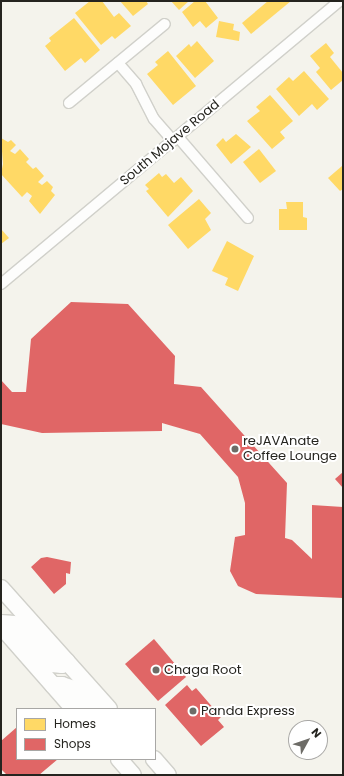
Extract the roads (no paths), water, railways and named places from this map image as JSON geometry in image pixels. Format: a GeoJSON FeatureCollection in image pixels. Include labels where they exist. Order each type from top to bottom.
{"type":"FeatureCollection","features":[{"type":"Feature","properties":{"kind":"main road"},"geometry":{"type":"LineString","coordinates":[[1,588],[108,708]]}},
{"type":"Feature","properties":{"kind":"main road"},"geometry":{"type":"LineString","coordinates":[[1,623],[14,624],[52,664],[62,665],[67,661]]}},
{"type":"Feature","properties":{"kind":"main road"},"geometry":{"type":"LineString","coordinates":[[1,626],[73,708]]}},
{"type":"Feature","properties":{"kind":"main road"},"geometry":{"type":"LineString","coordinates":[[53,685],[62,685],[74,689],[91,708]]}},
{"type":"Feature","properties":{"kind":"main road"},"geometry":{"type":"LineString","coordinates":[[120,760],[133,775]]}},
{"type":"Feature","properties":{"kind":"main road"},"geometry":{"type":"LineString","coordinates":[[155,760],[168,775]]}},
{"type":"Feature","properties":{"kind":"street","name":"South Mojave Road"},"geometry":{"type":"LineString","coordinates":[[1,284],[339,1]]}},
{"type":"Feature","properties":{"kind":"street"},"geometry":{"type":"LineString","coordinates":[[69,103],[164,24]]}},
{"type":"Feature","properties":{"kind":"street"},"geometry":{"type":"LineString","coordinates":[[118,62],[136,84],[154,119],[175,139],[248,218]]}},
{"type":"Feature","properties":{"kind":"place","name":"reJAVAnate Coffee Lounge"},"geometry":{"type":"Point","coordinates":[235,449]}},
{"type":"Feature","properties":{"kind":"place","name":"Chaga Root"},"geometry":{"type":"Point","coordinates":[156,670]}},
{"type":"Feature","properties":{"kind":"place","name":"Panda Express"},"geometry":{"type":"Point","coordinates":[193,711]}}]}
